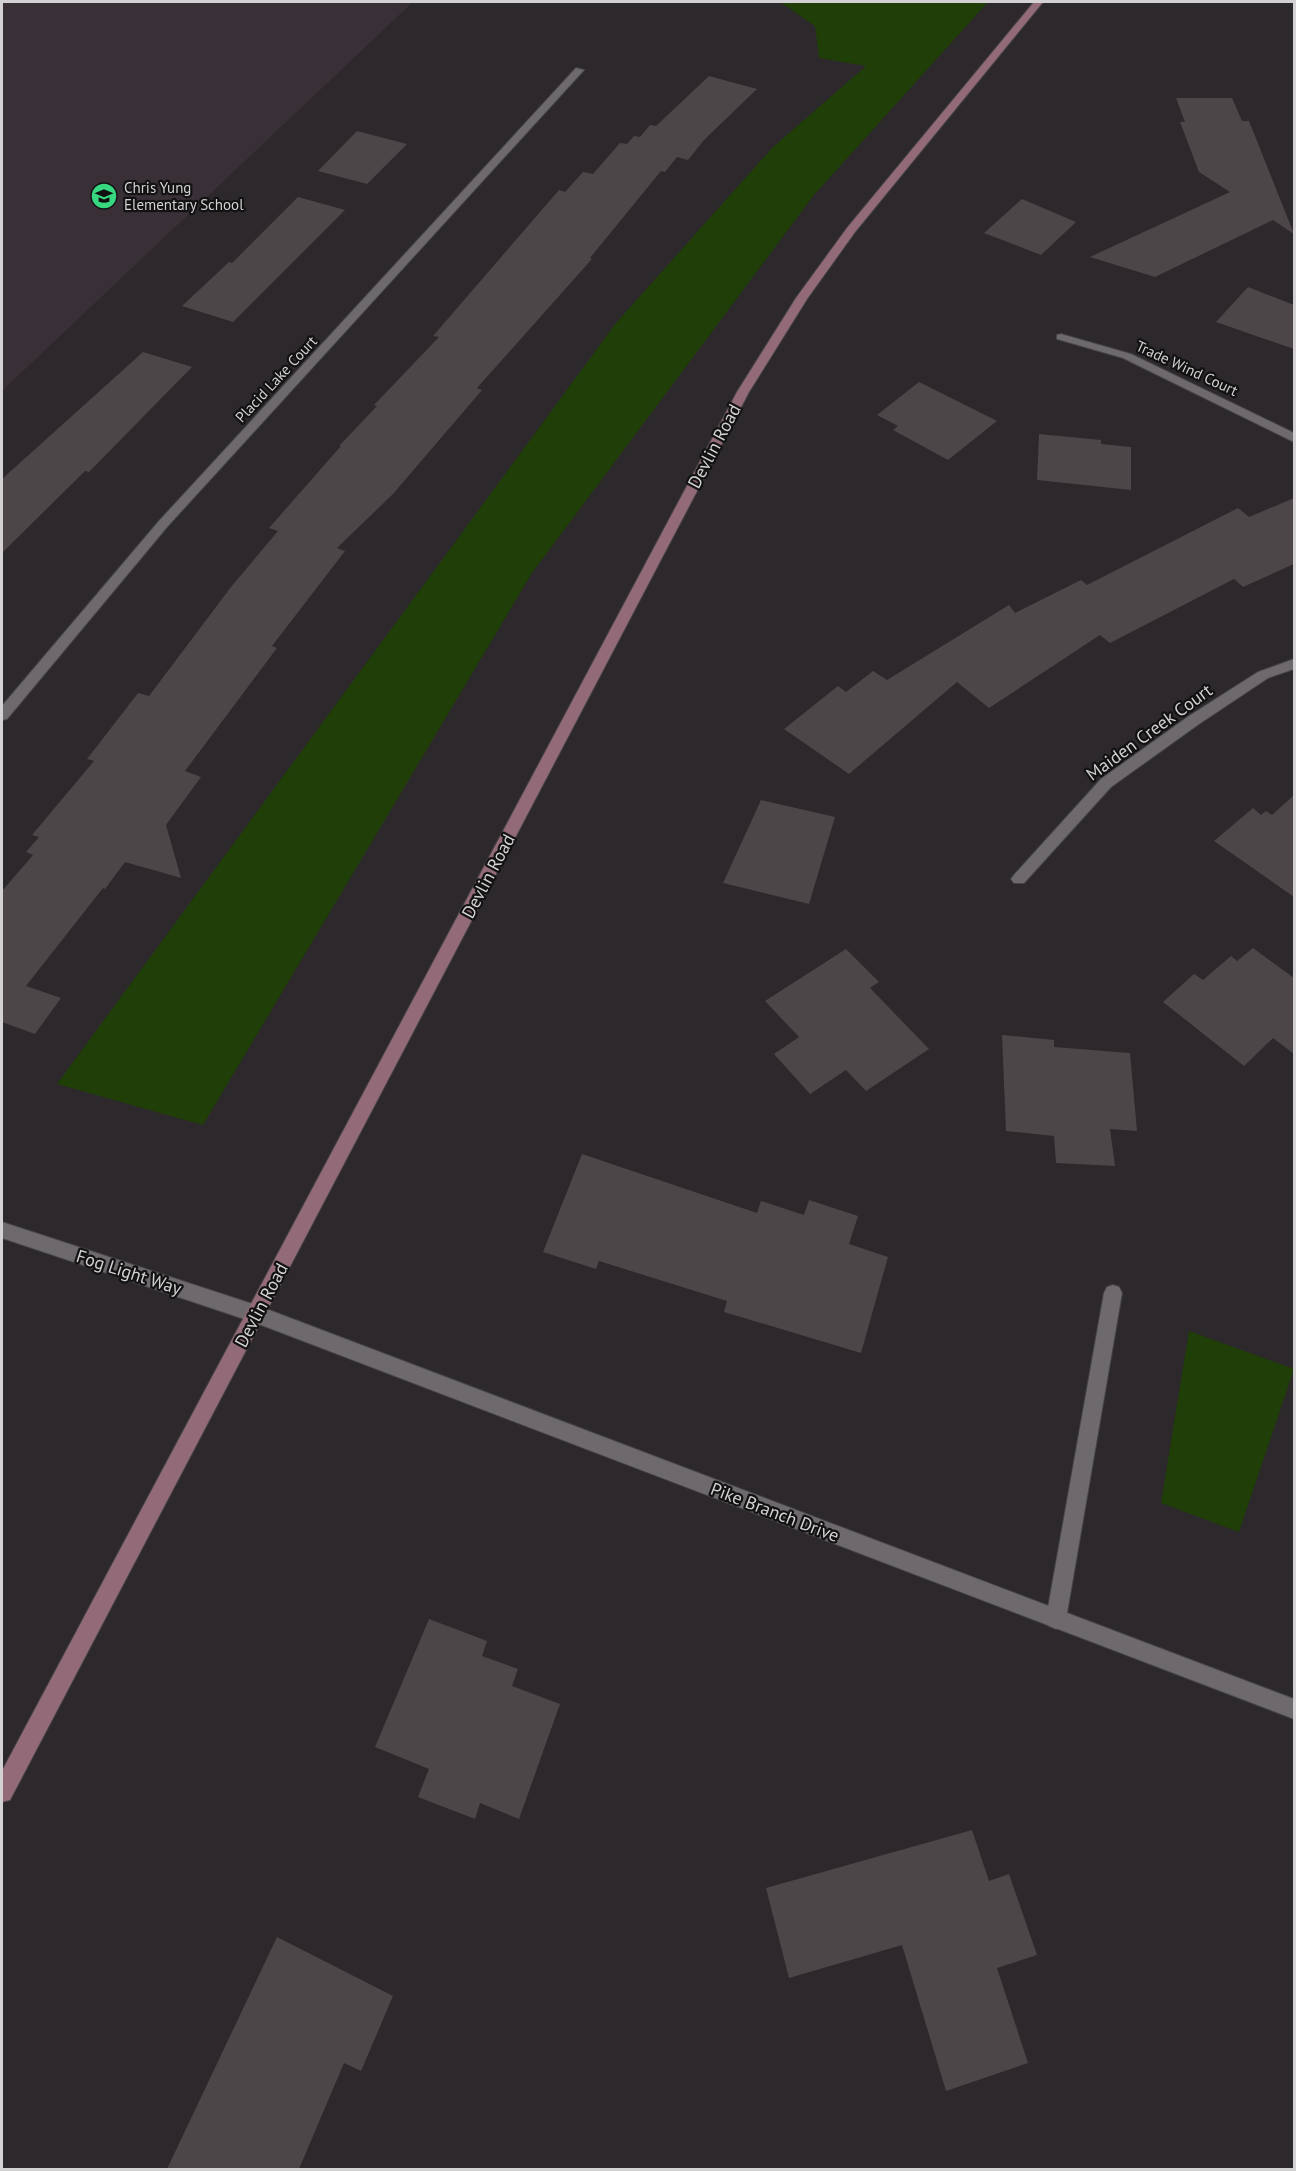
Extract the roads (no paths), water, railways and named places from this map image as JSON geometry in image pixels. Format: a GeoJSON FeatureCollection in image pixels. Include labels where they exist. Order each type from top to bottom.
{"type":"FeatureCollection","features":[{"type":"Feature","properties":{"kind":"main road","name":"Devlin Road"},"geometry":{"type":"LineString","coordinates":[[2,1791],[743,392],[802,298],[851,230],[1038,2]]}},
{"type":"Feature","properties":{"kind":"street","name":"Placid Lake Court"},"geometry":{"type":"LineString","coordinates":[[2,714],[163,524],[579,70]]}},
{"type":"Feature","properties":{"kind":"street","name":"Trade Wind Court"},"geometry":{"type":"LineString","coordinates":[[1061,337],[1127,356],[1294,438]]}},
{"type":"Feature","properties":{"kind":"street","name":"Maiden Creek Court"},"geometry":{"type":"LineString","coordinates":[[1019,879],[1106,783],[1194,720],[1263,675],[1294,664]]}},
{"type":"Feature","properties":{"kind":"street","name":"Fog Light Way"},"geometry":{"type":"LineString","coordinates":[[2,1230],[256,1314]]}},
{"type":"Feature","properties":{"kind":"street"},"geometry":{"type":"LineString","coordinates":[[1056,1619],[1113,1293]]}},
{"type":"Feature","properties":{"kind":"street","name":"Pike Branch Drive"},"geometry":{"type":"LineString","coordinates":[[256,1314],[1294,1708]]}},
{"type":"Feature","properties":{"kind":"place","name":"Chris Yung Elementary School"},"geometry":{"type":"Point","coordinates":[104,196]}}]}
